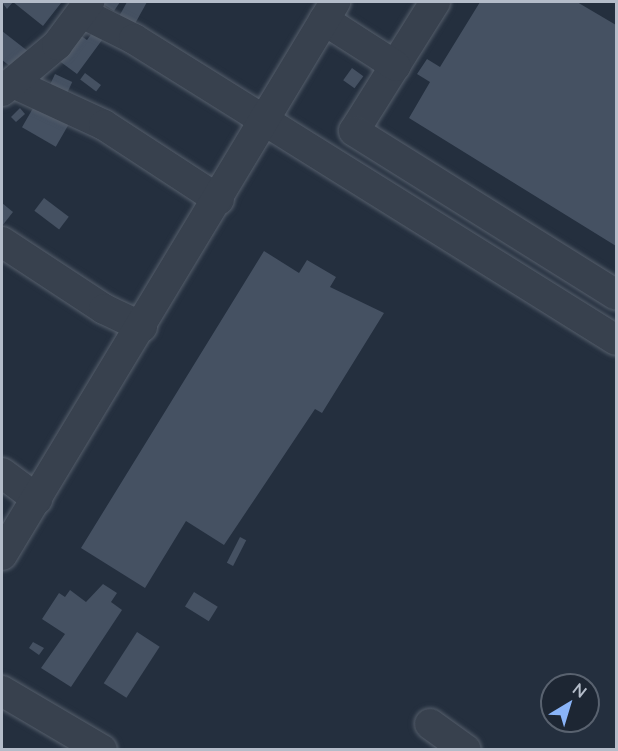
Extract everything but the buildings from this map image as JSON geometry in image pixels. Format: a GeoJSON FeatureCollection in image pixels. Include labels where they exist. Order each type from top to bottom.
{"type":"FeatureCollection","features":[{"type":"Feature","properties":{"kind":"street"},"geometry":{"type":"LineString","coordinates":[[435,2],[354,130],[616,295]]}},
{"type":"Feature","properties":{"kind":"street"},"geometry":{"type":"LineString","coordinates":[[5,87],[57,45],[86,7],[266,123],[616,340]]}},
{"type":"Feature","properties":{"kind":"street"},"geometry":{"type":"LineString","coordinates":[[2,555],[266,123],[330,11],[396,66]]}},
{"type":"Feature","properties":{"kind":"street"},"geometry":{"type":"LineString","coordinates":[[5,87],[104,125],[219,200]]}},
{"type":"Feature","properties":{"kind":"street"},"geometry":{"type":"LineString","coordinates":[[2,242],[104,309],[142,327]]}},
{"type":"Feature","properties":{"kind":"street"},"geometry":{"type":"LineString","coordinates":[[2,473],[37,499]]}},
{"type":"Feature","properties":{"kind":"street"},"geometry":{"type":"LineString","coordinates":[[2,691],[102,750]]}},
{"type":"Feature","properties":{"kind":"street"},"geometry":{"type":"LineString","coordinates":[[430,724],[466,750]]}}]}
